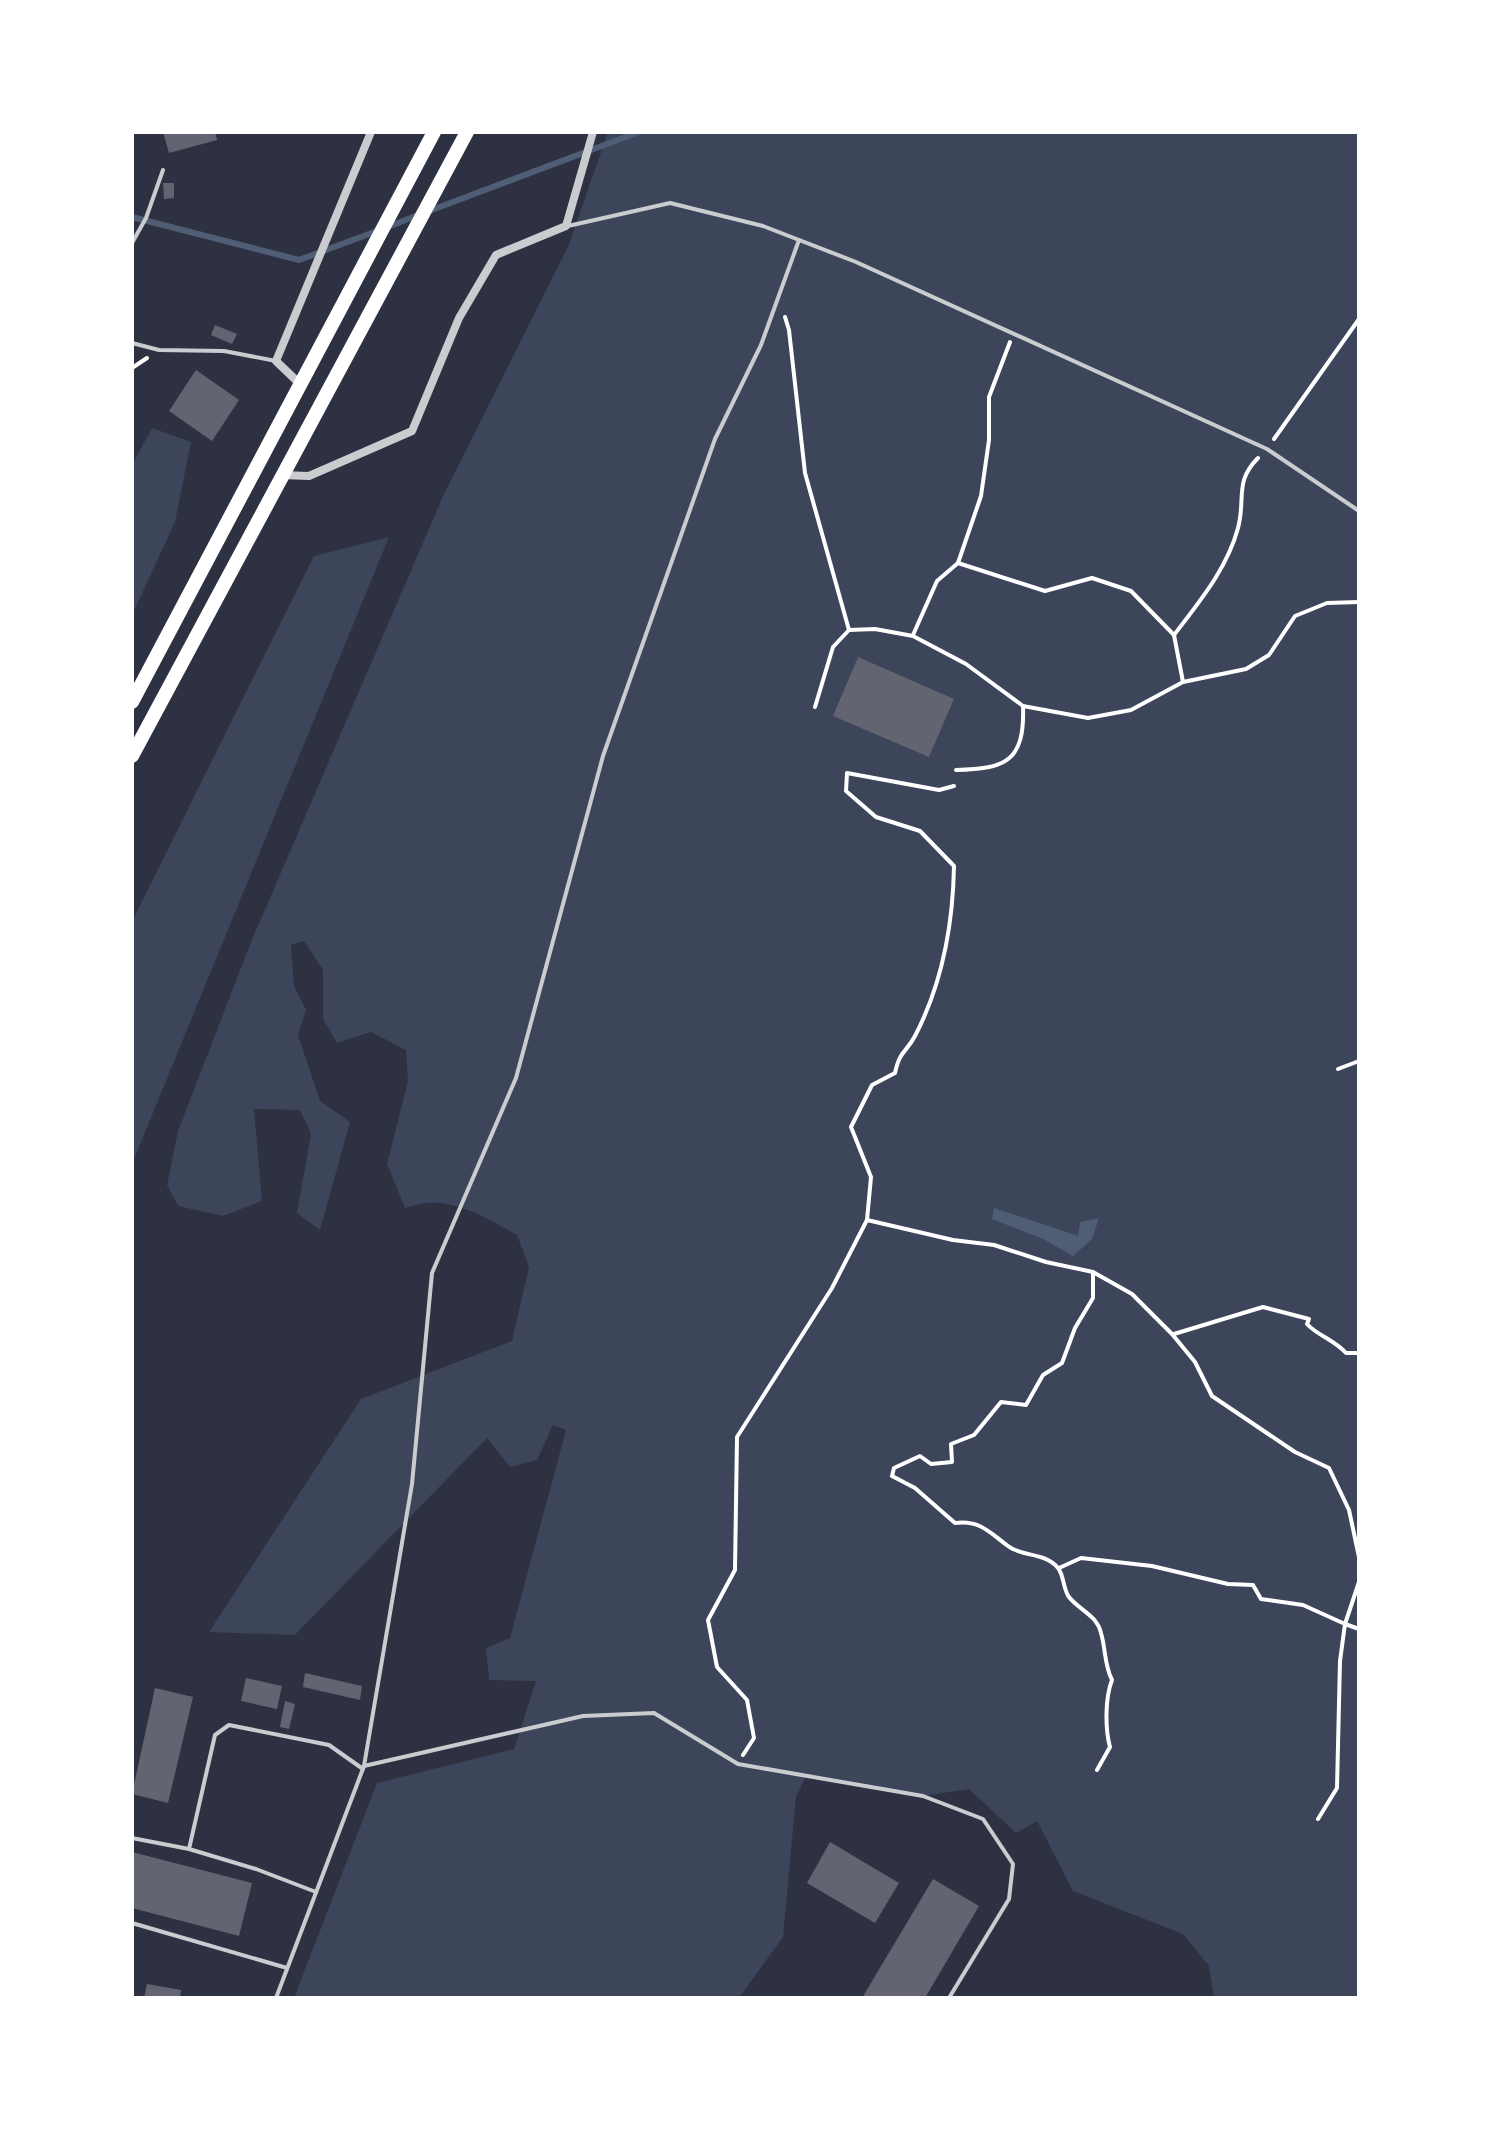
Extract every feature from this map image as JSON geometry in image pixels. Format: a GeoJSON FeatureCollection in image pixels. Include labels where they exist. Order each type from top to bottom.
{"type":"FeatureCollection","features":[{"type":"Feature","properties":{"kind":"highway"},"geometry":{"type":"LineString","coordinates":[[132,702],[434,132]]}},
{"type":"Feature","properties":{"kind":"highway"},"geometry":{"type":"LineString","coordinates":[[132,756],[467,132]]}},
{"type":"Feature","properties":{"kind":"street"},"geometry":{"type":"LineString","coordinates":[[301,385],[276,361],[371,132]]}},
{"type":"Feature","properties":{"kind":"street"},"geometry":{"type":"LineString","coordinates":[[281,475],[309,476],[412,431],[459,318],[496,255],[566,226],[593,132]]}},
{"type":"Feature","properties":{"kind":"lane"},"geometry":{"type":"LineString","coordinates":[[132,243],[146,218],[163,170]]}},
{"type":"Feature","properties":{"kind":"lane"},"geometry":{"type":"LineString","coordinates":[[566,226],[670,203],[763,226],[1013,333],[1267,449],[1359,511]]}},
{"type":"Feature","properties":{"kind":"lane"},"geometry":{"type":"LineString","coordinates":[[276,1998],[363,1768],[412,1484],[432,1273],[516,1078],[603,756],[715,439],[761,345],[799,240]]}},
{"type":"Feature","properties":{"kind":"lane"},"geometry":{"type":"LineString","coordinates":[[132,343],[159,350],[224,351],[276,361]]}},
{"type":"Feature","properties":{"kind":"lane"},"geometry":{"type":"LineString","coordinates":[[189,1849],[215,1735],[229,1725],[329,1745],[363,1768],[583,1716],[654,1713],[738,1764],[923,1796],[983,1819],[1013,1864],[1009,1899],[949,1998]]}},
{"type":"Feature","properties":{"kind":"lane"},"geometry":{"type":"LineString","coordinates":[[132,1838],[189,1849],[256,1869],[316,1892]]}},
{"type":"Feature","properties":{"kind":"lane"},"geometry":{"type":"LineString","coordinates":[[132,1923],[287,1968]]}},
{"type":"Feature","properties":{"kind":"path"},"geometry":{"type":"LineString","coordinates":[[777,296],[789,330],[805,473],[849,630]]}},
{"type":"Feature","properties":{"kind":"path"},"geometry":{"type":"LineString","coordinates":[[1174,635],[1215,582],[1238,527],[1243,473],[1267,449],[1359,319]]}},
{"type":"Feature","properties":{"kind":"path"},"geometry":{"type":"LineString","coordinates":[[913,636],[937,581],[958,563],[981,496],[989,440],[989,397],[1013,333]]}},
{"type":"Feature","properties":{"kind":"path"},"geometry":{"type":"LineString","coordinates":[[958,563],[1045,591],[1092,578],[1131,591],[1174,635],[1183,682]]}},
{"type":"Feature","properties":{"kind":"path"},"geometry":{"type":"LineString","coordinates":[[815,707],[833,647],[849,630],[875,629],[913,636],[966,664],[1023,706],[1088,718],[1131,710],[1183,682],[1246,669],[1269,655],[1295,616],[1327,603],[1359,602]]}},
{"type":"Feature","properties":{"kind":"path"},"geometry":{"type":"LineString","coordinates":[[956,770],[993,769],[1012,756],[1024,731],[1023,706]]}},
{"type":"Feature","properties":{"kind":"path"},"geometry":{"type":"LineString","coordinates":[[738,1764],[754,1738],[747,1700],[717,1667],[708,1620],[735,1570],[737,1437],[832,1288],[867,1220],[871,1177],[851,1127],[872,1085],[895,1073],[899,1053],[914,1038],[942,960],[954,912],[954,866],[920,831],[876,817],[846,791],[847,773],[939,790],[954,786]]}},
{"type":"Feature","properties":{"kind":"path"},"geometry":{"type":"LineString","coordinates":[[1338,1069],[1359,1061]]}},
{"type":"Feature","properties":{"kind":"path"},"geometry":{"type":"LineString","coordinates":[[867,1220],[953,1240],[994,1245],[1046,1262],[1093,1272],[1132,1294],[1195,1362],[1212,1396],[1295,1452],[1329,1468],[1349,1510],[1359,1557]]}},
{"type":"Feature","properties":{"kind":"path"},"geometry":{"type":"LineString","coordinates":[[1093,1272],[1093,1298],[1075,1328],[1062,1363],[1043,1375],[1026,1405],[1001,1402],[974,1435],[951,1444],[952,1462],[931,1464],[920,1456],[894,1468],[892,1476],[915,1488],[955,1523],[971,1521],[997,1535],[1009,1548],[1043,1557],[1059,1568],[1068,1597],[1087,1611],[1101,1630],[1104,1664],[1112,1680],[1108,1691],[1110,1711],[1104,1727],[1110,1747],[1097,1770]]}},
{"type":"Feature","properties":{"kind":"path"},"geometry":{"type":"LineString","coordinates":[[1172,1334],[1263,1307],[1309,1319],[1307,1324],[1312,1330],[1334,1340],[1346,1353],[1359,1353]]}},
{"type":"Feature","properties":{"kind":"path"},"geometry":{"type":"LineString","coordinates":[[1059,1568],[1081,1558],[1152,1566],[1228,1584],[1253,1585],[1261,1599],[1303,1605],[1359,1629]]}},
{"type":"Feature","properties":{"kind":"path"},"geometry":{"type":"LineString","coordinates":[[1318,1819],[1337,1788],[1340,1661],[1345,1624],[1359,1582]]}},
{"type":"Feature","properties":{"kind":"shaded area"},"geometry":{"type":"Polygon","coordinates":[[[608,132],[1359,132],[1359,1998],[1214,1998],[1209,1966],[1183,1934],[1073,1891],[1037,1821],[1016,1833],[969,1789],[923,1796],[806,1776],[796,1797],[783,1937],[739,1998],[294,1998],[377,1783],[514,1749],[536,1681],[489,1680],[486,1648],[510,1638],[566,1430],[553,1425],[537,1460],[510,1467],[487,1438],[295,1635],[209,1632],[361,1399],[512,1341],[529,1267],[517,1235],[477,1213],[435,1203],[405,1208],[387,1164],[408,1081],[406,1050],[371,1032],[337,1043],[323,1019],[323,970],[304,941],[291,945],[294,986],[306,1010],[298,1035],[320,1101],[350,1122],[320,1230],[297,1213],[311,1134],[300,1110],[254,1109],[262,1201],[223,1216],[178,1206],[167,1185],[178,1131],[251,942],[444,494],[568,247],[608,132]]]}},
{"type":"Feature","properties":{"kind":"shaded area"},"geometry":{"type":"Polygon","coordinates":[[[152,428],[191,442],[175,522],[132,615],[132,465],[152,428]]]}},
{"type":"Feature","properties":{"kind":"shaded area"},"geometry":{"type":"Polygon","coordinates":[[[389,537],[132,1164],[132,921],[314,556],[389,537]]]}},
{"type":"Feature","properties":{"kind":"shaded area"},"geometry":{"type":"Polygon","coordinates":[[[994,1208],[1078,1236],[1080,1222],[1099,1218],[1092,1239],[1073,1256],[1043,1239],[992,1219],[994,1208]]]}},
{"type":"Feature","properties":{"kind":"building"},"geometry":{"type":"Polygon","coordinates":[[[163,132],[215,132],[217,140],[169,153],[163,132]]]}},
{"type":"Feature","properties":{"kind":"building"},"geometry":{"type":"Polygon","coordinates":[[[163,183],[174,183],[174,198],[164,199],[163,183]]]}},
{"type":"Feature","properties":{"kind":"building"},"geometry":{"type":"Polygon","coordinates":[[[215,325],[237,334],[232,344],[211,335],[215,325]]]}},
{"type":"Feature","properties":{"kind":"building"},"geometry":{"type":"Polygon","coordinates":[[[196,370],[239,400],[212,441],[169,411],[196,370]]]}},
{"type":"Feature","properties":{"kind":"building"},"geometry":{"type":"Polygon","coordinates":[[[858,657],[954,699],[929,757],[833,716],[858,657]]]}},
{"type":"Feature","properties":{"kind":"building"},"geometry":{"type":"Polygon","coordinates":[[[305,1673],[362,1686],[360,1700],[303,1687],[305,1673]]]}},
{"type":"Feature","properties":{"kind":"building"},"geometry":{"type":"Polygon","coordinates":[[[246,1678],[282,1686],[277,1709],[241,1701],[246,1678]]]}},
{"type":"Feature","properties":{"kind":"building"},"geometry":{"type":"Polygon","coordinates":[[[155,1688],[193,1697],[168,1803],[132,1794],[155,1688]]]}},
{"type":"Feature","properties":{"kind":"building"},"geometry":{"type":"Polygon","coordinates":[[[285,1701],[295,1704],[289,1729],[280,1727],[285,1701]]]}},
{"type":"Feature","properties":{"kind":"building"},"geometry":{"type":"Polygon","coordinates":[[[830,1842],[899,1883],[875,1923],[807,1883],[830,1842]]]}},
{"type":"Feature","properties":{"kind":"building"},"geometry":{"type":"Polygon","coordinates":[[[132,1852],[252,1883],[239,1936],[132,1908],[132,1852]]]}},
{"type":"Feature","properties":{"kind":"building"},"geometry":{"type":"Polygon","coordinates":[[[933,1879],[979,1906],[925,1998],[862,1998],[933,1879]]]}},
{"type":"Feature","properties":{"kind":"building"},"geometry":{"type":"Polygon","coordinates":[[[147,1984],[181,1990],[180,1998],[144,1998],[147,1984]]]}},
{"type":"Feature","properties":{"kind":"waterway"},"geometry":{"type":"LineString","coordinates":[[429,211],[639,132]]}},
{"type":"Feature","properties":{"kind":"waterway"},"geometry":{"type":"LineString","coordinates":[[388,227],[418,215]]}},
{"type":"Feature","properties":{"kind":"waterway"},"geometry":{"type":"LineString","coordinates":[[132,217],[299,260],[377,231]]}}]}
